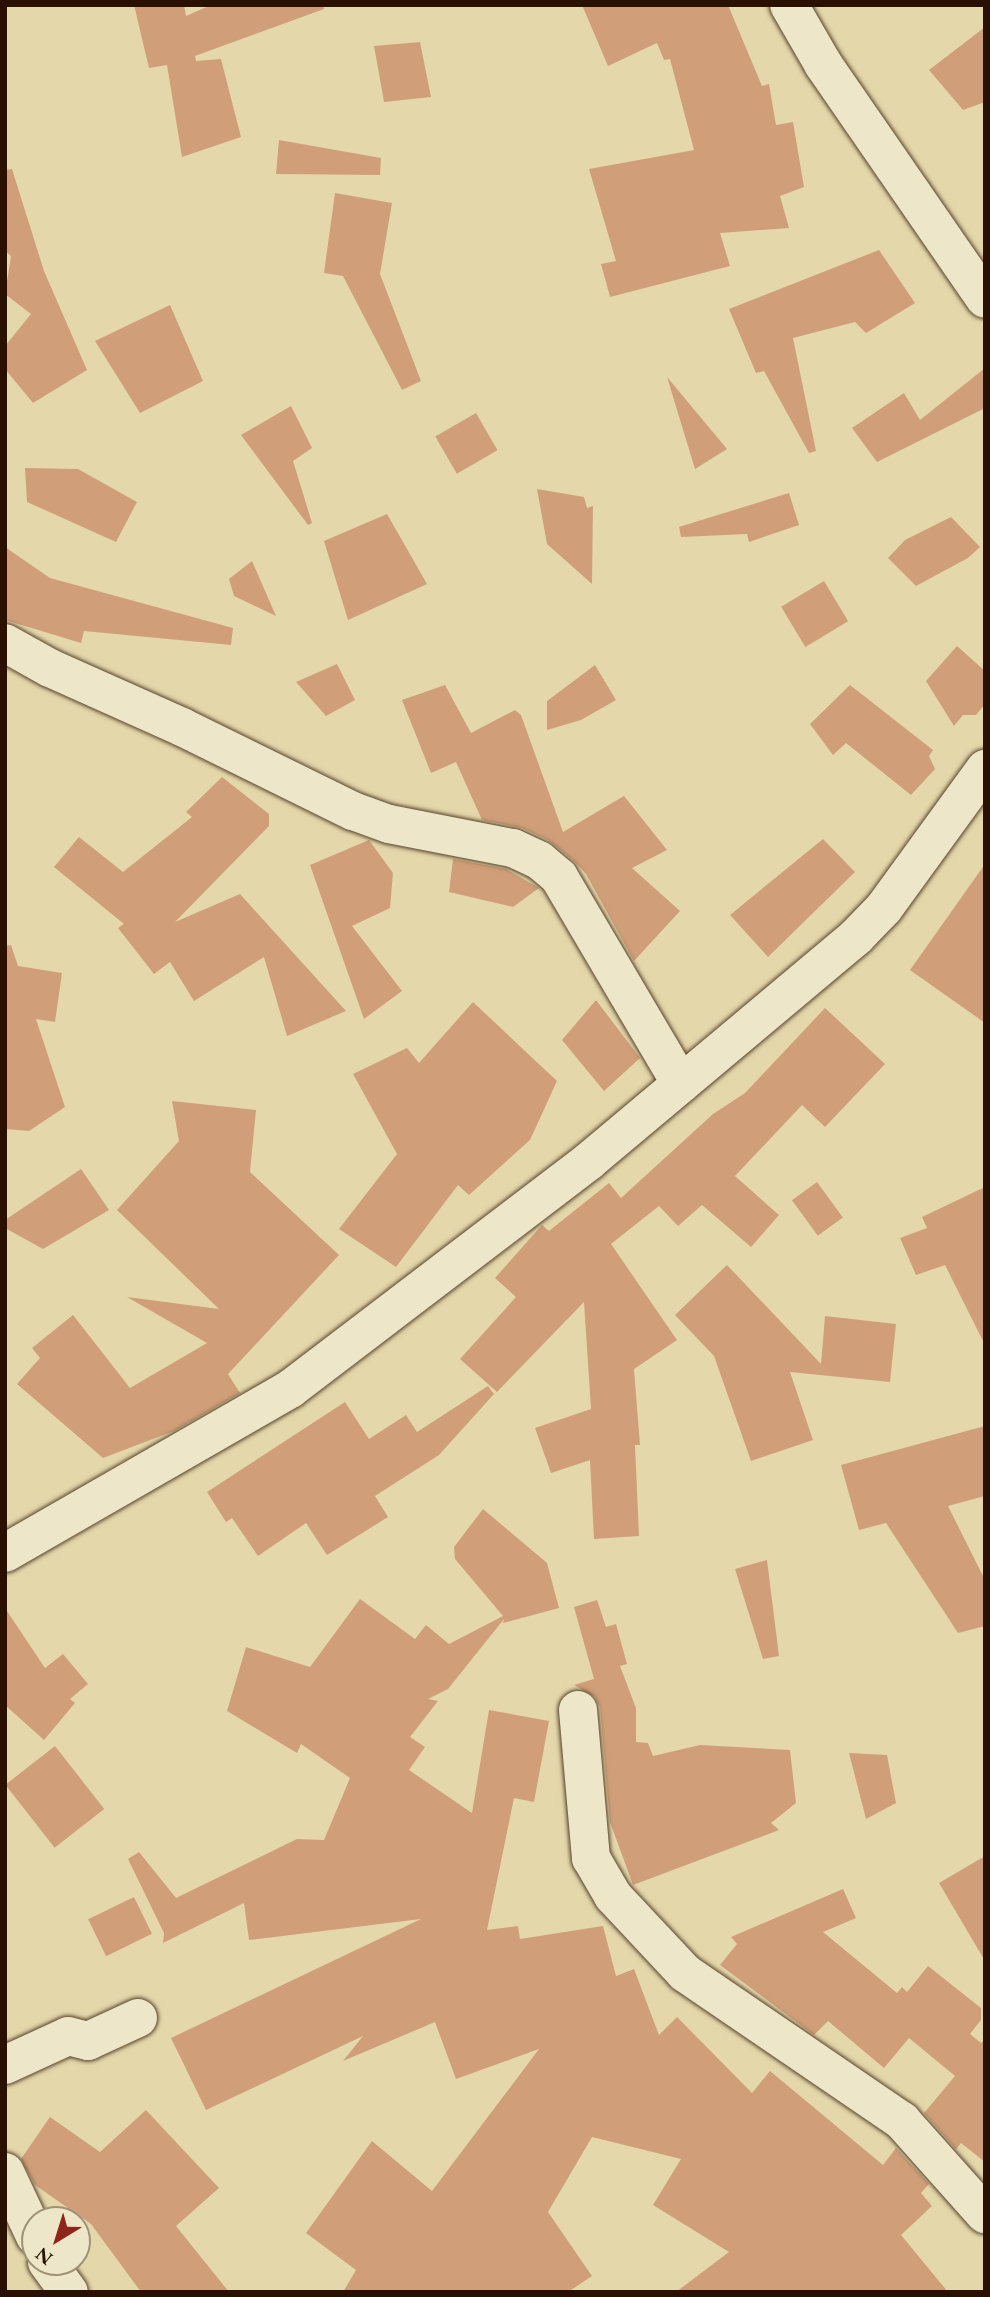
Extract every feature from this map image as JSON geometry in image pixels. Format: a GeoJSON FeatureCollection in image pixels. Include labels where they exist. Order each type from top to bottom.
{"type":"FeatureCollection","features":[{"type":"Feature","properties":{"kind":"street"},"geometry":{"type":"LineString","coordinates":[[789,5],[823,64],[985,299]]}},
{"type":"Feature","properties":{"kind":"street"},"geometry":{"type":"LineString","coordinates":[[5,643],[50,668],[182,727],[353,811],[389,824],[513,848],[539,860],[559,877],[681,1084]]}},
{"type":"Feature","properties":{"kind":"street"},"geometry":{"type":"LineString","coordinates":[[5,1553],[327,1363],[589,1161],[884,908],[985,769]]}},
{"type":"Feature","properties":{"kind":"street"},"geometry":{"type":"LineString","coordinates":[[578,1710],[591,1858],[612,1896],[685,1973],[902,2121],[985,2214]]}},
{"type":"Feature","properties":{"kind":"street"},"geometry":{"type":"LineString","coordinates":[[5,2065],[68,2036],[88,2041],[138,2018]]}},
{"type":"Feature","properties":{"kind":"street"},"geometry":{"type":"LineString","coordinates":[[5,2172],[21,2206]]}},
{"type":"Feature","properties":{"kind":"street"},"geometry":{"type":"LineString","coordinates":[[57,2276],[69,2292]]}},
{"type":"Feature","properties":{"kind":"building"},"geometry":{"type":"Polygon","coordinates":[[[134,5],[184,5],[186,16],[211,5],[323,5],[324,9],[195,56],[196,61],[221,59],[241,137],[182,157],[167,65],[149,68],[134,5]]]}},
{"type":"Feature","properties":{"kind":"building"},"geometry":{"type":"Polygon","coordinates":[[[582,5],[728,5],[762,86],[769,84],[776,125],[793,122],[804,187],[780,196],[789,228],[720,233],[730,266],[610,297],[601,264],[616,261],[589,169],[694,150],[670,59],[664,60],[657,43],[608,66],[582,5]]]}},
{"type":"Feature","properties":{"kind":"building"},"geometry":{"type":"Polygon","coordinates":[[[985,27],[985,102],[963,110],[929,70],[985,27]]]}},
{"type":"Feature","properties":{"kind":"building"},"geometry":{"type":"Polygon","coordinates":[[[420,42],[431,97],[384,102],[374,46],[420,42]]]}},
{"type":"Feature","properties":{"kind":"building"},"geometry":{"type":"Polygon","coordinates":[[[279,140],[381,158],[380,175],[276,174],[279,140]]]}},
{"type":"Feature","properties":{"kind":"building"},"geometry":{"type":"Polygon","coordinates":[[[12,169],[44,271],[87,370],[33,403],[5,369],[5,346],[31,314],[5,294],[11,256],[5,251],[5,170],[12,169]]]}},
{"type":"Feature","properties":{"kind":"building"},"geometry":{"type":"Polygon","coordinates":[[[335,193],[392,203],[380,274],[421,381],[402,390],[343,276],[324,273],[335,193]]]}},
{"type":"Feature","properties":{"kind":"building"},"geometry":{"type":"Polygon","coordinates":[[[879,250],[915,303],[866,333],[855,322],[793,338],[816,451],[809,453],[764,371],[756,373],[729,309],[879,250]]]}},
{"type":"Feature","properties":{"kind":"building"},"geometry":{"type":"Polygon","coordinates":[[[170,305],[203,381],[140,413],[95,341],[170,305]]]}},
{"type":"Feature","properties":{"kind":"building"},"geometry":{"type":"Polygon","coordinates":[[[985,368],[985,408],[877,462],[852,428],[904,393],[920,420],[985,368]]]}},
{"type":"Feature","properties":{"kind":"building"},"geometry":{"type":"Polygon","coordinates":[[[667,377],[727,449],[695,469],[667,377]]]}},
{"type":"Feature","properties":{"kind":"building"},"geometry":{"type":"Polygon","coordinates":[[[291,406],[312,448],[293,461],[312,523],[308,525],[241,435],[291,406]]]}},
{"type":"Feature","properties":{"kind":"building"},"geometry":{"type":"Polygon","coordinates":[[[476,413],[498,450],[457,474],[435,437],[476,413]]]}},
{"type":"Feature","properties":{"kind":"building"},"geometry":{"type":"Polygon","coordinates":[[[25,468],[78,469],[137,502],[116,542],[27,502],[25,468]]]}},
{"type":"Feature","properties":{"kind":"building"},"geometry":{"type":"Polygon","coordinates":[[[537,489],[584,497],[587,508],[593,506],[592,584],[547,544],[537,489]]]}},
{"type":"Feature","properties":{"kind":"building"},"geometry":{"type":"Polygon","coordinates":[[[789,493],[799,525],[749,542],[747,534],[681,537],[679,527],[789,493]]]}},
{"type":"Feature","properties":{"kind":"building"},"geometry":{"type":"Polygon","coordinates":[[[387,514],[427,584],[348,620],[324,541],[387,514]]]}},
{"type":"Feature","properties":{"kind":"building"},"geometry":{"type":"Polygon","coordinates":[[[951,517],[980,547],[968,558],[916,586],[888,558],[905,540],[951,517]]]}},
{"type":"Feature","properties":{"kind":"building"},"geometry":{"type":"Polygon","coordinates":[[[5,547],[50,578],[233,628],[231,645],[84,631],[81,643],[5,620],[5,547]]]}},
{"type":"Feature","properties":{"kind":"building"},"geometry":{"type":"Polygon","coordinates":[[[252,561],[276,616],[234,596],[229,579],[252,561]]]}},
{"type":"Feature","properties":{"kind":"building"},"geometry":{"type":"Polygon","coordinates":[[[824,581],[848,621],[805,647],[781,607],[824,581]]]}},
{"type":"Feature","properties":{"kind":"building"},"geometry":{"type":"Polygon","coordinates":[[[957,646],[985,671],[985,704],[976,715],[963,715],[954,726],[926,681],[957,646]]]}},
{"type":"Feature","properties":{"kind":"building"},"geometry":{"type":"Polygon","coordinates":[[[337,664],[355,700],[326,716],[296,682],[337,664]]]}},
{"type":"Feature","properties":{"kind":"building"},"geometry":{"type":"Polygon","coordinates":[[[595,665],[616,700],[581,720],[547,730],[547,701],[595,665]]]}},
{"type":"Feature","properties":{"kind":"building"},"geometry":{"type":"Polygon","coordinates":[[[445,685],[471,733],[515,710],[521,715],[563,832],[624,796],[667,850],[632,868],[680,911],[634,961],[586,874],[573,860],[548,840],[522,828],[482,820],[456,762],[431,773],[402,700],[445,685]]]}},
{"type":"Feature","properties":{"kind":"building"},"geometry":{"type":"Polygon","coordinates":[[[850,685],[933,750],[929,756],[935,769],[911,795],[846,743],[833,755],[810,724],[850,685]]]}},
{"type":"Feature","properties":{"kind":"building"},"geometry":{"type":"Polygon","coordinates":[[[222,777],[269,814],[269,826],[175,922],[240,894],[346,1011],[287,1036],[264,957],[194,1001],[170,962],[154,974],[118,928],[124,924],[54,867],[79,837],[123,872],[192,817],[186,812],[222,777]]]}},
{"type":"Feature","properties":{"kind":"building"},"geometry":{"type":"Polygon","coordinates":[[[823,839],[855,872],[768,957],[730,915],[823,839]]]}},
{"type":"Feature","properties":{"kind":"building"},"geometry":{"type":"Polygon","coordinates":[[[369,840],[393,873],[390,908],[352,926],[402,991],[364,1019],[310,865],[369,840]]]}},
{"type":"Feature","properties":{"kind":"building"},"geometry":{"type":"Polygon","coordinates":[[[453,859],[506,869],[539,888],[513,907],[449,892],[453,859]]]}},
{"type":"Feature","properties":{"kind":"building"},"geometry":{"type":"Polygon","coordinates":[[[985,864],[985,1023],[910,970],[985,864]]]}},
{"type":"Feature","properties":{"kind":"building"},"geometry":{"type":"Polygon","coordinates":[[[11,945],[18,966],[62,973],[55,1022],[36,1019],[65,1107],[29,1131],[5,1129],[5,946],[11,945]]]}},
{"type":"Feature","properties":{"kind":"building"},"geometry":{"type":"Polygon","coordinates":[[[596,1000],[640,1058],[604,1091],[562,1040],[596,1000]]]}},
{"type":"Feature","properties":{"kind":"building"},"geometry":{"type":"Polygon","coordinates":[[[473,1002],[557,1081],[530,1140],[469,1195],[458,1185],[396,1267],[339,1229],[397,1154],[353,1074],[407,1048],[419,1063],[473,1002]]]}},
{"type":"Feature","properties":{"kind":"building"},"geometry":{"type":"Polygon","coordinates":[[[825,1008],[885,1064],[825,1127],[802,1105],[735,1176],[779,1215],[751,1247],[702,1205],[678,1226],[659,1206],[611,1244],[677,1340],[634,1369],[640,1445],[635,1445],[639,1536],[594,1539],[590,1460],[551,1473],[535,1428],[591,1409],[584,1302],[497,1392],[460,1359],[516,1297],[495,1278],[542,1225],[549,1231],[609,1183],[621,1198],[713,1114],[745,1093],[825,1008]]]}},
{"type":"Feature","properties":{"kind":"building"},"geometry":{"type":"Polygon","coordinates":[[[172,1101],[256,1110],[250,1172],[339,1255],[228,1374],[240,1393],[174,1431],[103,1458],[17,1384],[40,1358],[32,1348],[73,1315],[130,1388],[207,1343],[127,1297],[219,1309],[117,1210],[179,1141],[172,1101]]]}},
{"type":"Feature","properties":{"kind":"building"},"geometry":{"type":"Polygon","coordinates":[[[81,1169],[109,1210],[43,1249],[5,1228],[5,1220],[81,1169]]]}},
{"type":"Feature","properties":{"kind":"building"},"geometry":{"type":"Polygon","coordinates":[[[817,1182],[843,1218],[818,1236],[792,1200],[817,1182]]]}},
{"type":"Feature","properties":{"kind":"building"},"geometry":{"type":"Polygon","coordinates":[[[985,1187],[985,1345],[945,1265],[916,1275],[900,1238],[927,1228],[922,1217],[985,1187]]]}},
{"type":"Feature","properties":{"kind":"building"},"geometry":{"type":"Polygon","coordinates":[[[727,1265],[821,1364],[825,1316],[896,1324],[890,1382],[790,1372],[813,1440],[751,1461],[714,1356],[675,1315],[727,1265]]]}},
{"type":"Feature","properties":{"kind":"building"},"geometry":{"type":"Polygon","coordinates":[[[488,1386],[494,1394],[439,1455],[375,1496],[388,1517],[327,1555],[306,1523],[258,1556],[232,1518],[226,1522],[207,1492],[345,1402],[369,1439],[406,1415],[417,1432],[488,1386]]]}},
{"type":"Feature","properties":{"kind":"building"},"geometry":{"type":"Polygon","coordinates":[[[985,1426],[985,1496],[948,1506],[985,1580],[985,1626],[958,1633],[886,1523],[859,1530],[841,1465],[985,1426]]]}},
{"type":"Feature","properties":{"kind":"building"},"geometry":{"type":"Polygon","coordinates":[[[483,1509],[547,1563],[559,1608],[503,1623],[504,1619],[448,1689],[428,1699],[438,1701],[410,1737],[425,1747],[409,1770],[472,1813],[489,1710],[549,1721],[534,1802],[514,1798],[487,1930],[518,1926],[520,1939],[603,1926],[616,1976],[634,1969],[659,2035],[677,2017],[752,2093],[770,2071],[883,2165],[896,2148],[929,2184],[921,2193],[932,2206],[901,2235],[948,2292],[676,2292],[729,2252],[653,2205],[681,2159],[592,2137],[548,2212],[592,2276],[568,2292],[343,2292],[356,2270],[306,2233],[372,2141],[432,2191],[539,2049],[456,2079],[435,2022],[343,2061],[363,2036],[206,2110],[171,2038],[421,1919],[249,1940],[244,1903],[163,1943],[164,1933],[128,1859],[139,1852],[176,1898],[297,1839],[324,1840],[350,1778],[301,1744],[297,1753],[227,1711],[246,1647],[310,1667],[360,1599],[415,1639],[426,1625],[449,1644],[503,1616],[455,1559],[454,1547],[483,1509]]]}},
{"type":"Feature","properties":{"kind":"building"},"geometry":{"type":"Polygon","coordinates":[[[767,1560],[779,1656],[763,1659],[735,1569],[767,1560]]]}},
{"type":"Feature","properties":{"kind":"building"},"geometry":{"type":"Polygon","coordinates":[[[597,1600],[606,1627],[616,1624],[627,1664],[620,1666],[636,1708],[636,1742],[648,1743],[653,1756],[700,1745],[790,1750],[796,1803],[771,1823],[779,1830],[633,1885],[610,1822],[600,1707],[595,1697],[574,1685],[594,1679],[574,1607],[597,1600]]]}},
{"type":"Feature","properties":{"kind":"building"},"geometry":{"type":"Polygon","coordinates":[[[5,1608],[45,1668],[63,1654],[88,1684],[70,1699],[75,1703],[44,1740],[5,1705],[5,1608]]]}},
{"type":"Feature","properties":{"kind":"building"},"geometry":{"type":"Polygon","coordinates":[[[55,1746],[104,1809],[55,1848],[5,1785],[55,1746]]]}},
{"type":"Feature","properties":{"kind":"building"},"geometry":{"type":"Polygon","coordinates":[[[849,1753],[887,1755],[896,1803],[866,1819],[849,1753]]]}},
{"type":"Feature","properties":{"kind":"building"},"geometry":{"type":"Polygon","coordinates":[[[985,1856],[985,1961],[939,1883],[985,1856]]]}},
{"type":"Feature","properties":{"kind":"building"},"geometry":{"type":"Polygon","coordinates":[[[843,1889],[856,1918],[823,1932],[897,1993],[902,1987],[907,1992],[928,1966],[981,2008],[981,2020],[970,2034],[981,2043],[985,2039],[985,2162],[961,2143],[956,2149],[924,2113],[955,2076],[909,2038],[884,2068],[828,2021],[814,2035],[720,1965],[737,1944],[731,1937],[843,1889]]]}},
{"type":"Feature","properties":{"kind":"building"},"geometry":{"type":"Polygon","coordinates":[[[134,1897],[152,1934],[106,1956],[88,1919],[134,1897]]]}},
{"type":"Feature","properties":{"kind":"building"},"geometry":{"type":"Polygon","coordinates":[[[146,2110],[219,2188],[176,2226],[229,2292],[141,2292],[91,2224],[91,2206],[65,2206],[35,2185],[21,2159],[50,2117],[100,2152],[146,2110]]]}}]}
